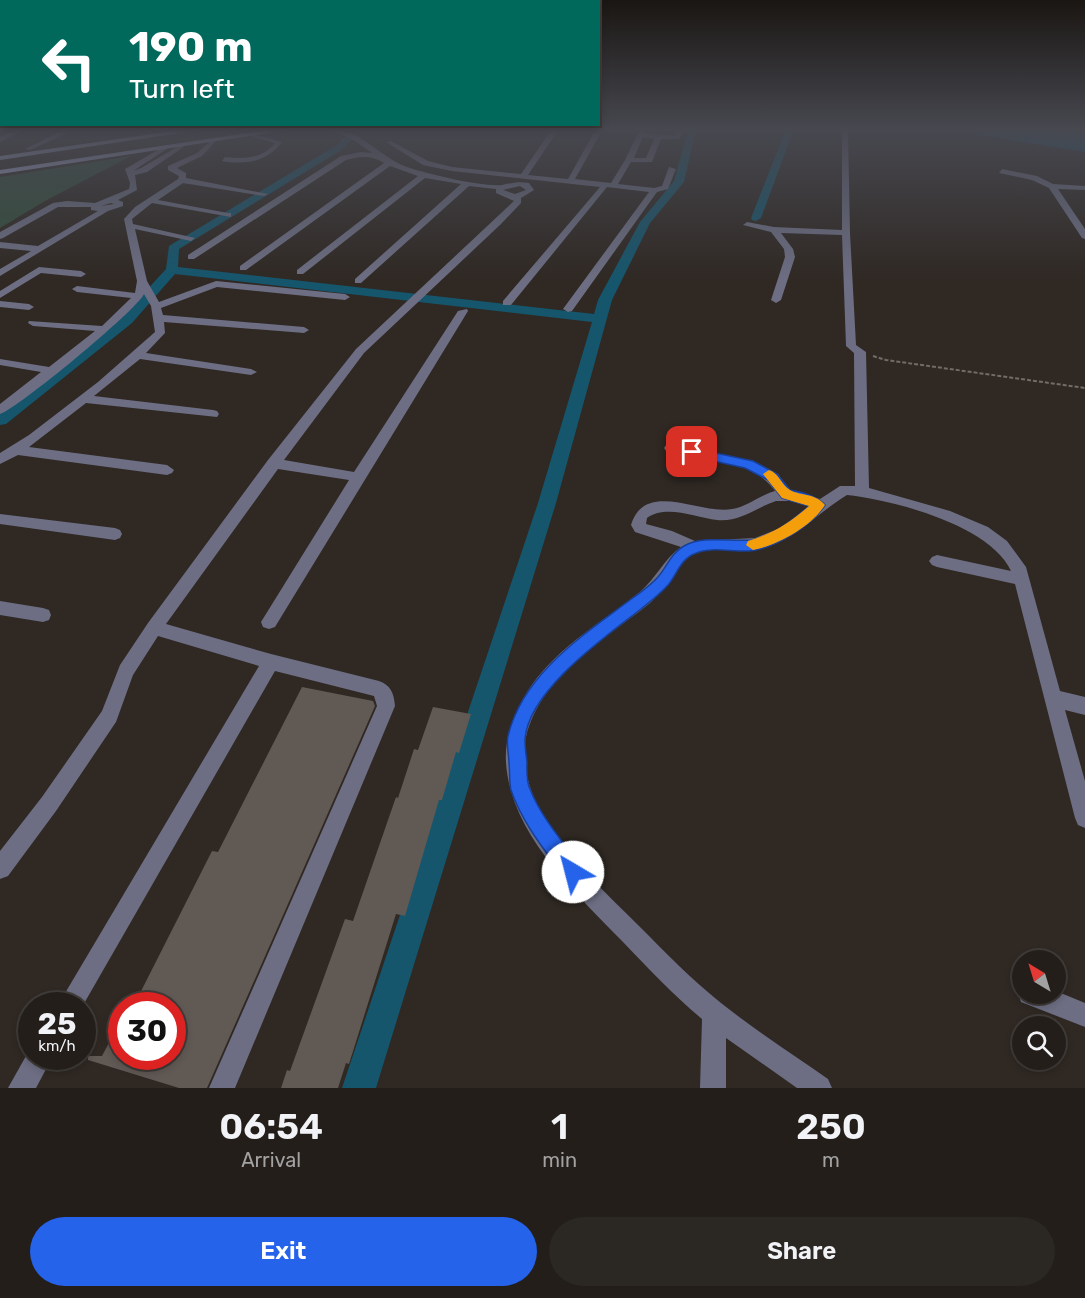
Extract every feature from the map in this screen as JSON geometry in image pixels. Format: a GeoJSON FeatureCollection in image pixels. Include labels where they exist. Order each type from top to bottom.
{"type":"FeatureCollection","features":[{"type":"Feature","properties":{"kind":"street"},"geometry":{"type":"LineString","coordinates":[[0,236],[56,205],[67,203],[95,205],[112,200],[133,190],[133,180]]}},
{"type":"Feature","properties":{"kind":"street"},"geometry":{"type":"LineString","coordinates":[[0,459],[17,450],[84,399],[138,355],[160,333],[157,312],[142,281],[129,219],[138,209],[182,180],[264,194]]}},
{"type":"Feature","properties":{"kind":"street"},"geometry":{"type":"LineString","coordinates":[[190,257],[310,180]]}},
{"type":"Feature","properties":{"kind":"street"},"geometry":{"type":"LineString","coordinates":[[243,268],[366,180]]}},
{"type":"Feature","properties":{"kind":"street"},"geometry":{"type":"LineString","coordinates":[[300,272],[418,180]]}},
{"type":"Feature","properties":{"kind":"street"},"geometry":{"type":"LineString","coordinates":[[450,180],[502,187],[513,184],[529,188],[528,193],[516,196],[501,193],[499,190],[502,187]]}},
{"type":"Feature","properties":{"kind":"street"},"geometry":{"type":"LineString","coordinates":[[558,180],[654,190],[665,187],[668,180]]}},
{"type":"Feature","properties":{"kind":"street"},"geometry":{"type":"LineString","coordinates":[[507,303],[613,180]]}},
{"type":"Feature","properties":{"kind":"street"},"geometry":{"type":"LineString","coordinates":[[845,180],[851,346],[860,352],[862,493]]}},
{"type":"Feature","properties":{"kind":"street"},"geometry":{"type":"LineString","coordinates":[[1038,180],[1052,186],[1085,188]]}},
{"type":"Feature","properties":{"kind":"street"},"geometry":{"type":"LineString","coordinates":[[358,281],[467,183]]}},
{"type":"Feature","properties":{"kind":"street"},"geometry":{"type":"LineString","coordinates":[[1052,186],[1085,236]]}},
{"type":"Feature","properties":{"kind":"street"},"geometry":{"type":"LineString","coordinates":[[568,309],[654,190]]}},
{"type":"Feature","properties":{"kind":"street"},"geometry":{"type":"LineString","coordinates":[[0,868],[49,804],[109,716],[126,671],[154,628],[273,463],[360,351],[505,215],[518,201],[516,196]]}},
{"type":"Feature","properties":{"kind":"street"},"geometry":{"type":"LineString","coordinates":[[0,273],[105,210],[120,204],[112,200]]}},
{"type":"Feature","properties":{"kind":"street"},"geometry":{"type":"LineString","coordinates":[[152,201],[228,215]]}},
{"type":"Feature","properties":{"kind":"street"},"geometry":{"type":"LineString","coordinates":[[95,205],[95,209],[105,210]]}},
{"type":"Feature","properties":{"kind":"street"},"geometry":{"type":"LineString","coordinates":[[747,225],[774,230],[846,232]]}},
{"type":"Feature","properties":{"kind":"street"},"geometry":{"type":"LineString","coordinates":[[131,226],[191,238]]}},
{"type":"Feature","properties":{"kind":"street"},"geometry":{"type":"LineString","coordinates":[[774,230],[788,249],[790,256],[776,300]]}},
{"type":"Feature","properties":{"kind":"street"},"geometry":{"type":"LineString","coordinates":[[0,245],[40,249]]}},
{"type":"Feature","properties":{"kind":"street"},"geometry":{"type":"LineString","coordinates":[[0,295],[39,270],[81,274]]}},
{"type":"Feature","properties":{"kind":"street"},"geometry":{"type":"LineString","coordinates":[[0,410],[105,329],[139,296],[142,281]]}},
{"type":"Feature","properties":{"kind":"street"},"geometry":{"type":"LineString","coordinates":[[157,312],[216,284],[345,297]]}},
{"type":"Feature","properties":{"kind":"street"},"geometry":{"type":"LineString","coordinates":[[77,289],[139,296]]}},
{"type":"Feature","properties":{"kind":"street"},"geometry":{"type":"LineString","coordinates":[[0,304],[29,307]]}},
{"type":"Feature","properties":{"kind":"street"},"geometry":{"type":"LineString","coordinates":[[269,622],[463,311]]}},
{"type":"Feature","properties":{"kind":"street"},"geometry":{"type":"LineString","coordinates":[[157,312],[304,330]]}},
{"type":"Feature","properties":{"kind":"street"},"geometry":{"type":"LineString","coordinates":[[33,323],[105,329]]}},
{"type":"Feature","properties":{"kind":"street"},"geometry":{"type":"LineString","coordinates":[[138,355],[251,372]]}},
{"type":"Feature","properties":{"kind":"street"},"geometry":{"type":"LineString","coordinates":[[0,362],[53,370]]}},
{"type":"Feature","properties":{"kind":"street"},"geometry":{"type":"LineString","coordinates":[[84,399],[213,414]]}},
{"type":"Feature","properties":{"kind":"street"},"geometry":{"type":"LineString","coordinates":[[671,448],[748,464],[773,477],[786,495]]}},
{"type":"Feature","properties":{"kind":"street"},"geometry":{"type":"LineString","coordinates":[[17,450],[167,470]]}},
{"type":"Feature","properties":{"kind":"street"},"geometry":{"type":"LineString","coordinates":[[273,463],[358,477]]}},
{"type":"Feature","properties":{"kind":"street"},"geometry":{"type":"LineString","coordinates":[[813,510],[798,496],[786,495],[761,501],[729,516],[675,508],[653,508],[641,515],[638,525],[640,528],[695,547],[750,545],[767,542],[844,490],[936,512],[973,525],[995,539],[1018,567],[1085,818]]}},
{"type":"Feature","properties":{"kind":"street"},"geometry":{"type":"LineString","coordinates":[[0,519],[116,534]]}},
{"type":"Feature","properties":{"kind":"street"},"geometry":{"type":"LineString","coordinates":[[695,547],[676,560],[664,580],[652,592],[581,646],[554,672],[526,712],[516,738],[519,788],[530,811],[573,872],[659,962],[714,1013],[819,1088]]}},
{"type":"Feature","properties":{"kind":"street"},"geometry":{"type":"LineString","coordinates":[[937,561],[1021,579]]}},
{"type":"Feature","properties":{"kind":"street"},"geometry":{"type":"LineString","coordinates":[[0,608],[42,615]]}},
{"type":"Feature","properties":{"kind":"street"},"geometry":{"type":"LineString","coordinates":[[154,628],[271,663],[379,689],[385,696],[387,706],[222,1088]]}},
{"type":"Feature","properties":{"kind":"street"},"geometry":{"type":"LineString","coordinates":[[78,992],[271,663]]}},
{"type":"Feature","properties":{"kind":"street"},"geometry":{"type":"LineString","coordinates":[[1053,698],[1085,706]]}},
{"type":"Feature","properties":{"kind":"street"},"geometry":{"type":"LineString","coordinates":[[1058,1004],[1085,1015]]}},
{"type":"Feature","properties":{"kind":"street"},"geometry":{"type":"LineString","coordinates":[[713,1088],[714,1013]]}},
{"type":"Feature","properties":{"kind":"street"},"geometry":{"type":"LineString","coordinates":[[21,1088],[32,1070]]}},
{"type":"Feature","properties":{"kind":"path"},"geometry":{"type":"LineString","coordinates":[[860,352],[886,360],[1085,388]]}},
{"type":"Feature","properties":{"kind":"green space"},"geometry":{"type":"Polygon","coordinates":[[[0,180],[86,180],[45,201],[0,228],[0,180]]]}},
{"type":"Feature","properties":{"kind":"building"},"geometry":{"type":"Polygon","coordinates":[[[302,687],[373,701],[375,706],[207,1088],[179,1088],[120,1070],[186,1070],[186,992],[141,992],[212,851],[218,852],[302,687]]]}},
{"type":"Feature","properties":{"kind":"building"},"geometry":{"type":"Polygon","coordinates":[[[433,707],[471,714],[459,753],[456,752],[442,800],[439,800],[405,916],[396,914],[349,1064],[346,1063],[338,1088],[281,1088],[287,1070],[290,1071],[345,919],[353,921],[396,797],[398,798],[414,749],[418,750],[433,707]]]}},
{"type":"Feature","properties":{"kind":"building"},"geometry":{"type":"Polygon","coordinates":[[[108,1045],[108,1066],[96,1062],[96,1056],[102,1056],[108,1045]]]}},
{"type":"Feature","properties":{"kind":"waterway"},"geometry":{"type":"LineString","coordinates":[[172,270],[173,248],[286,180]]}},
{"type":"Feature","properties":{"kind":"waterway"},"geometry":{"type":"LineString","coordinates":[[359,1088],[547,503],[605,300],[645,222],[680,180]]}},
{"type":"Feature","properties":{"kind":"waterway"},"geometry":{"type":"LineString","coordinates":[[756,218],[771,180]]}},
{"type":"Feature","properties":{"kind":"waterway"},"geometry":{"type":"LineString","coordinates":[[0,420],[127,320],[172,270]]}},
{"type":"Feature","properties":{"kind":"waterway"},"geometry":{"type":"LineString","coordinates":[[172,270],[599,319]]}},
{"type":"Feature","properties":{"kind":"slow traffic"},"geometry":{"type":"LineString","coordinates":[[753,545],[767,542],[779,535],[819,505],[798,496],[786,495],[769,474]]}},
{"type":"Feature","properties":{"kind":"route"},"geometry":{"type":"LineString","coordinates":[[573,872],[537,823],[519,788],[516,738],[526,712],[538,692],[554,672],[581,646],[652,592],[664,580],[676,560],[688,550],[705,545],[750,545],[767,542],[798,523],[819,505],[798,496],[786,495],[773,477],[748,464],[692,452]]}}]}
